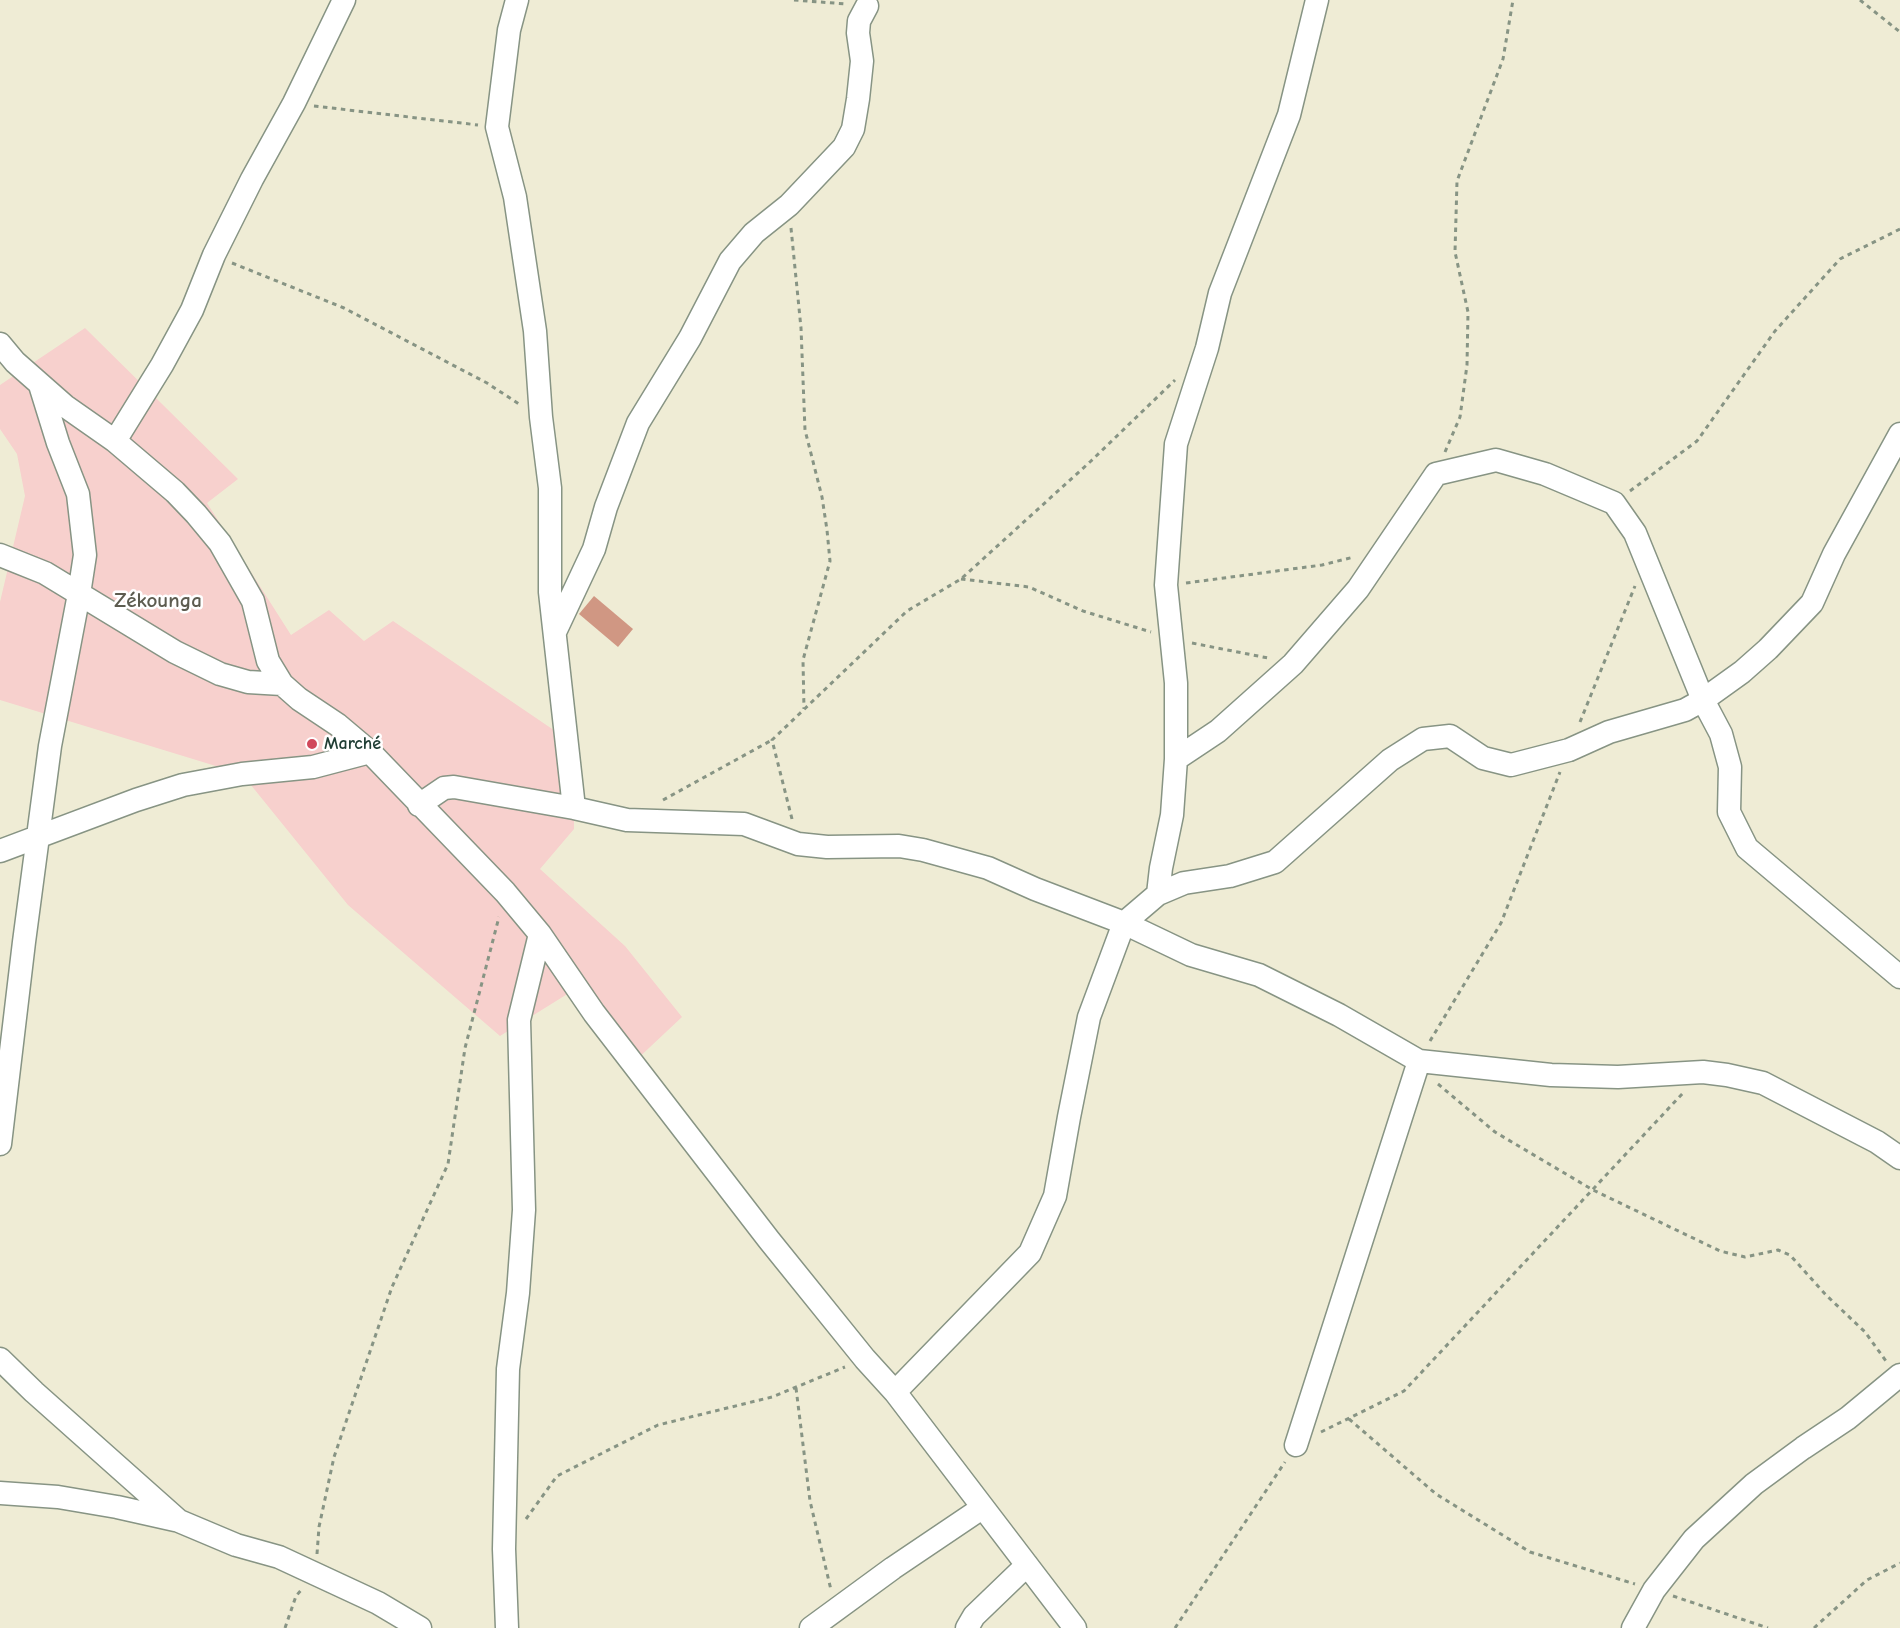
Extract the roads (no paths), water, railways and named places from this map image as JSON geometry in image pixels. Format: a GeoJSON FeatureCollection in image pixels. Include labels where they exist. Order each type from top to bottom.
{"type":"FeatureCollection","features":[{"type":"Feature","properties":{"kind":"street"},"geometry":{"type":"LineString","coordinates":[[116,441],[187,320],[214,255],[294,103],[344,0]]}},
{"type":"Feature","properties":{"kind":"street"},"geometry":{"type":"LineString","coordinates":[[517,0],[509,30],[497,127],[515,197],[535,331],[540,417],[550,488],[550,592],[574,808]]}},
{"type":"Feature","properties":{"kind":"street"},"geometry":{"type":"LineString","coordinates":[[1158,894],[1172,815],[1176,759],[1176,682],[1166,585],[1176,444],[1207,348],[1220,292],[1289,115],[1317,0]]}},
{"type":"Feature","properties":{"kind":"street"},"geometry":{"type":"LineString","coordinates":[[555,632],[594,549],[606,507],[638,423],[690,338],[730,261],[754,233],[789,205],[844,147],[853,129],[862,61],[858,33],[859,21],[867,6]]}},
{"type":"Feature","properties":{"kind":"street"},"geometry":{"type":"LineString","coordinates":[[0,344],[7,361],[40,384],[65,406],[116,441],[175,492],[220,543],[253,601],[267,660],[282,684],[370,752],[505,892],[540,934],[594,1013],[769,1240],[865,1359],[895,1392],[1076,1628]]}},
{"type":"Feature","properties":{"kind":"street"},"geometry":{"type":"LineString","coordinates":[[0,1144],[50,746],[80,594],[85,555],[78,494],[58,442],[40,384]]}},
{"type":"Feature","properties":{"kind":"street"},"geometry":{"type":"LineString","coordinates":[[895,1392],[1030,1253],[1055,1196],[1089,1017],[1124,923],[1158,894],[1184,883],[1230,876],[1275,862],[1390,760],[1423,739],[1450,736],[1483,758],[1511,765],[1569,750],[1609,732],[1685,710],[1703,700],[1759,657],[1812,603],[1834,554],[1900,434]]}},
{"type":"Feature","properties":{"kind":"street"},"geometry":{"type":"LineString","coordinates":[[1176,759],[1218,731],[1293,664],[1358,589],[1436,474],[1496,460],[1545,474],[1614,503],[1635,532],[1703,700],[1721,734],[1730,767],[1729,812],[1747,848],[1900,977]]}},
{"type":"Feature","properties":{"kind":"street"},"geometry":{"type":"LineString","coordinates":[[0,555],[45,573],[175,652],[220,674],[248,682],[282,684]]}},
{"type":"Feature","properties":{"kind":"street"},"geometry":{"type":"LineString","coordinates":[[0,851],[136,800],[183,785],[242,774],[313,766],[370,752]]}},
{"type":"Feature","properties":{"kind":"street"},"geometry":{"type":"LineString","coordinates":[[419,805],[444,788],[454,786],[627,820],[744,824],[798,844],[827,847],[899,846],[922,850],[988,868],[1035,889],[1124,923],[1191,955],[1259,975],[1339,1015],[1423,1062],[1551,1075],[1607,1077],[1702,1072],[1727,1075],[1763,1083],[1877,1142],[1900,1158]]}},
{"type":"Feature","properties":{"kind":"street"},"geometry":{"type":"LineString","coordinates":[[507,1628],[504,1550],[508,1369],[518,1293],[524,1210],[519,1020],[540,934]]}},
{"type":"Feature","properties":{"kind":"street"},"geometry":{"type":"LineString","coordinates":[[1296,1445],[1423,1062]]}},
{"type":"Feature","properties":{"kind":"street"},"geometry":{"type":"LineString","coordinates":[[0,1359],[42,1400],[179,1521]]}},
{"type":"Feature","properties":{"kind":"street"},"geometry":{"type":"LineString","coordinates":[[1633,1628],[1654,1590],[1694,1539],[1754,1484],[1848,1418],[1899,1376]]}},
{"type":"Feature","properties":{"kind":"street"},"geometry":{"type":"LineString","coordinates":[[0,1492],[58,1497],[179,1521],[236,1545],[279,1557],[378,1603],[420,1628]]}},
{"type":"Feature","properties":{"kind":"street"},"geometry":{"type":"LineString","coordinates":[[811,1628],[893,1568],[982,1508]]}},
{"type":"Feature","properties":{"kind":"street"},"geometry":{"type":"LineString","coordinates":[[967,1628],[974,1616],[1027,1565]]}},
{"type":"Feature","properties":{"kind":"place","name":"Marché"},"geometry":{"type":"Point","coordinates":[312,744]}},
{"type":"Feature","properties":{"kind":"district","name":"Zékounga"},"geometry":{"type":"Point","coordinates":[158,601]}}]}
